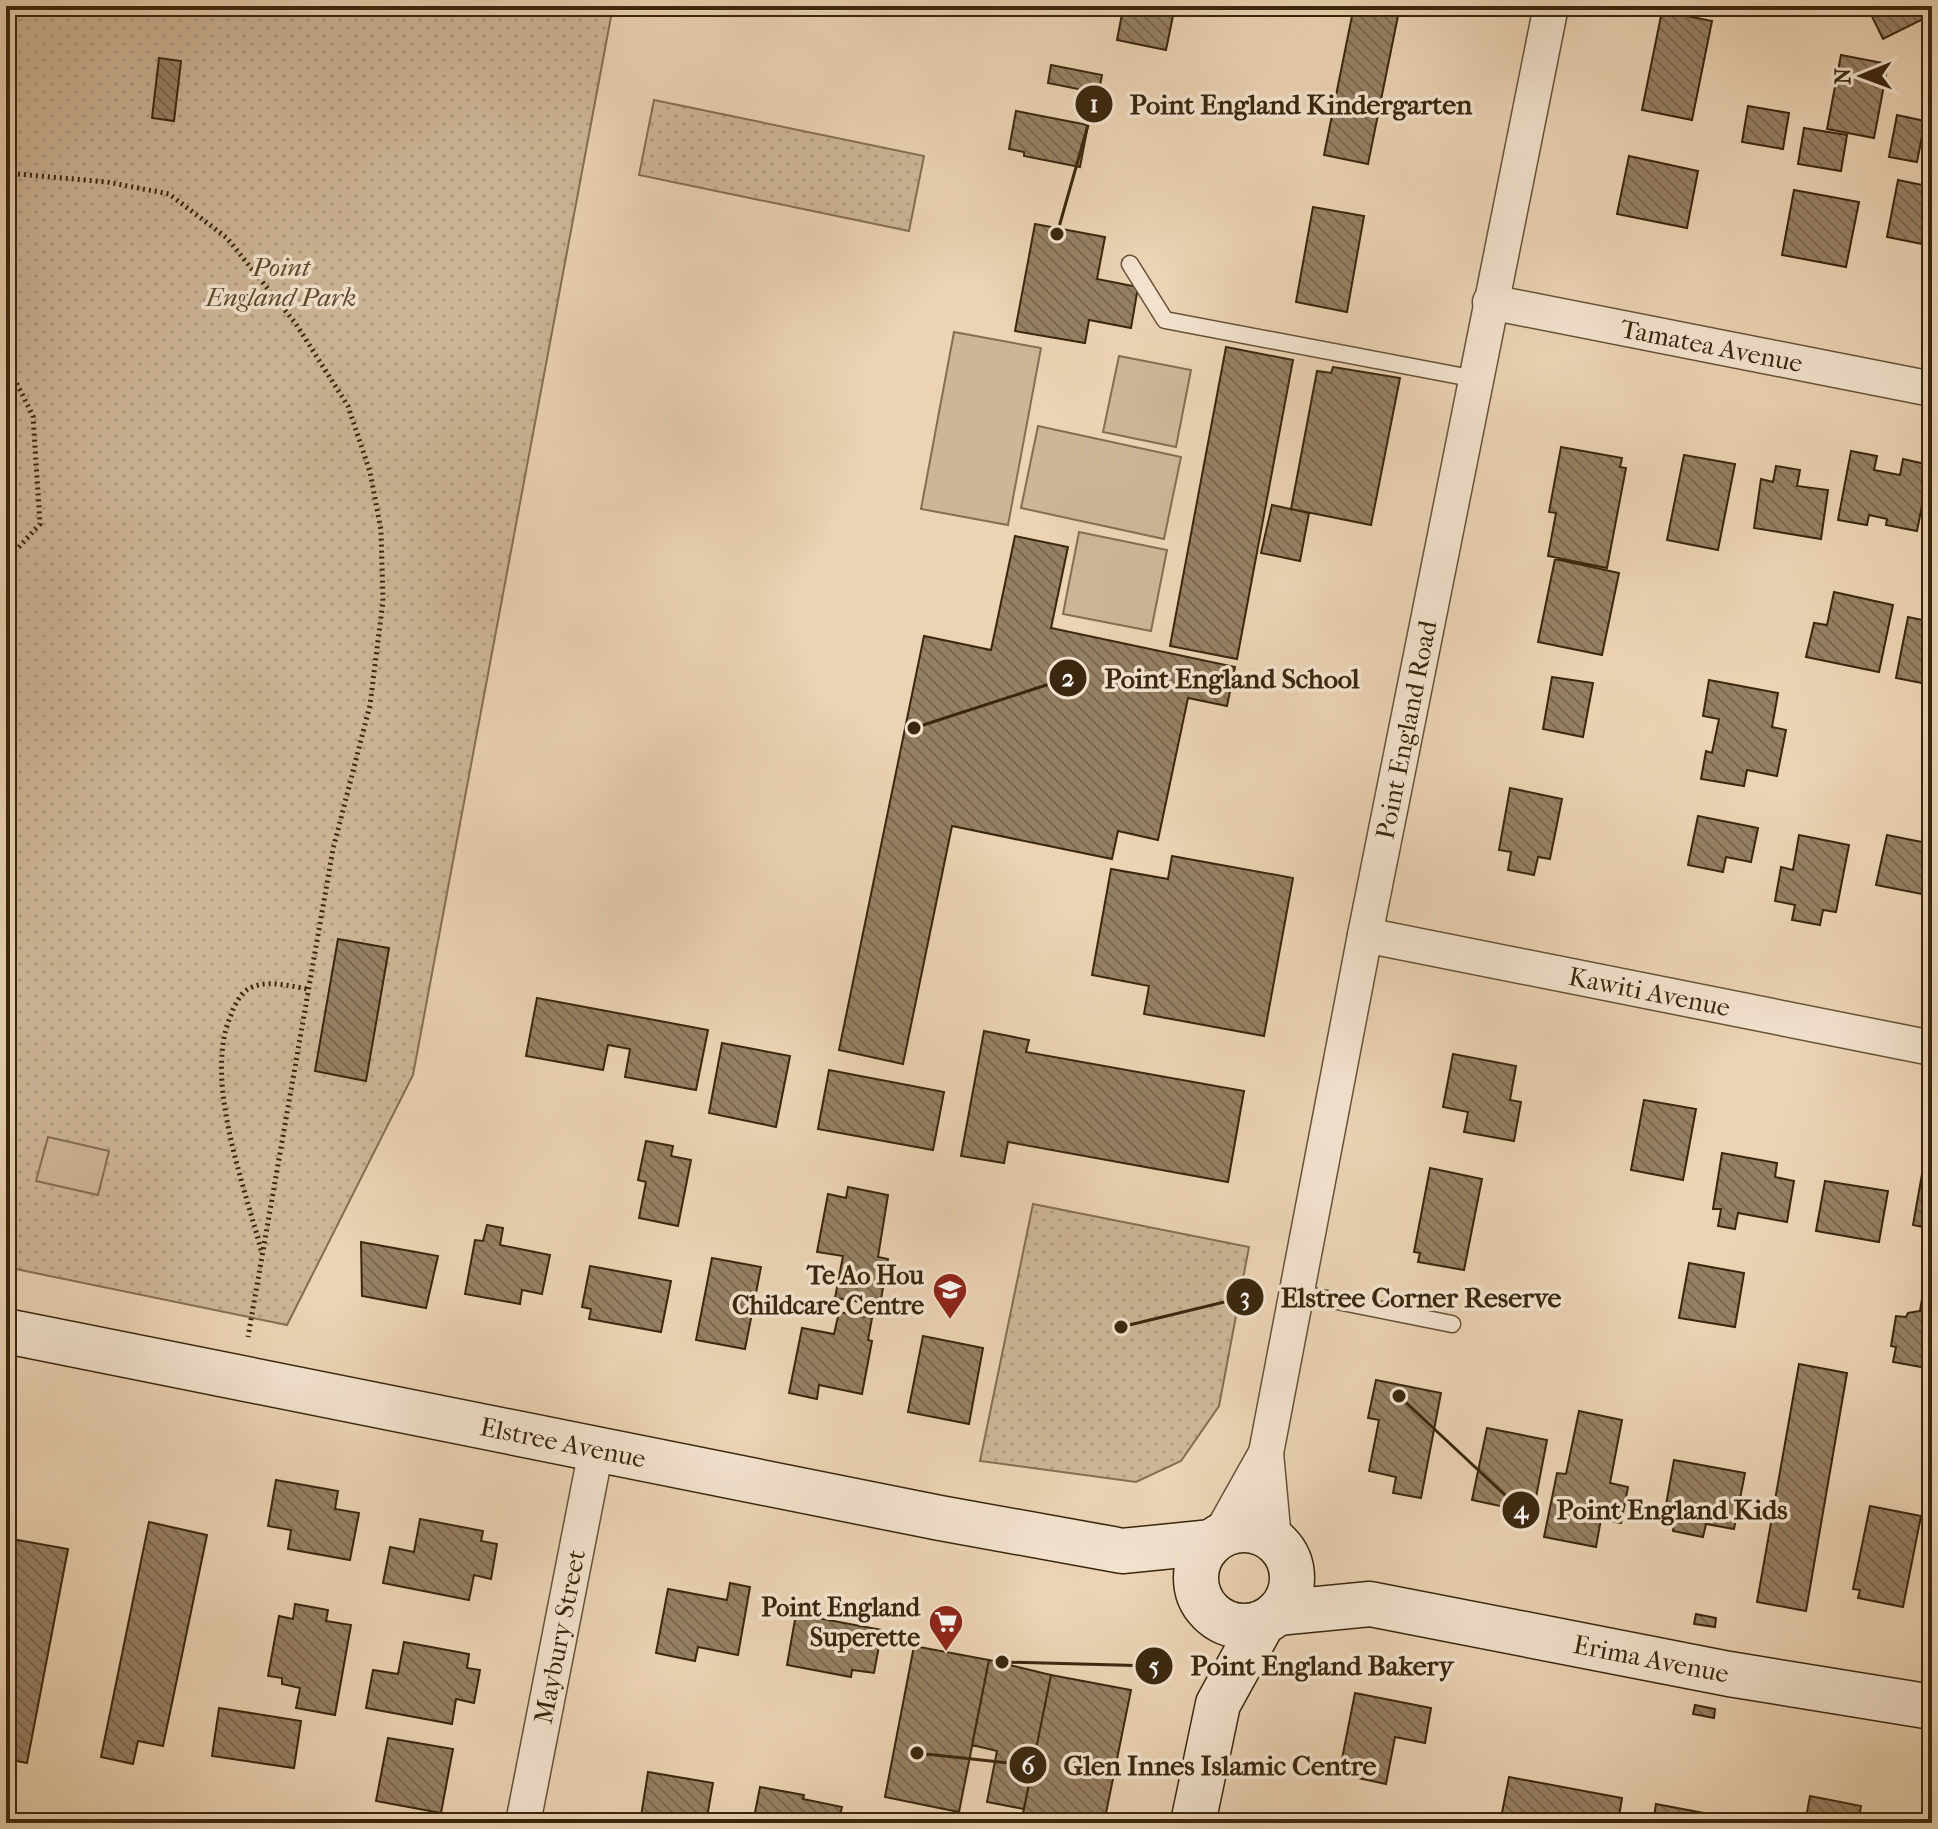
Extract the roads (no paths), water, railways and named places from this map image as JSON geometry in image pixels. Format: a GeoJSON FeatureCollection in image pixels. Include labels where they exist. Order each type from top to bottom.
{"type":"FeatureCollection","features":[{"type":"Feature","properties":{"kind":"street","name":"Point England Road"},"geometry":{"type":"LineString","coordinates":[[1215,1539],[1266,1453],[1365,935],[1551,6]]}},
{"type":"Feature","properties":{"kind":"street","name":"Tamatea Avenue"},"geometry":{"type":"LineString","coordinates":[[1490,302],[1932,389]]}},
{"type":"Feature","properties":{"kind":"street","name":"Kawiti Avenue"},"geometry":{"type":"LineString","coordinates":[[1365,935],[1932,1048]]}},
{"type":"Feature","properties":{"kind":"street","name":"Elstree Avenue"},"geometry":{"type":"LineString","coordinates":[[6,1331],[596,1450],[1122,1551]]}},
{"type":"Feature","properties":{"kind":"street","name":"Maybury Street"},"geometry":{"type":"LineString","coordinates":[[523,1823],[596,1450]]}},
{"type":"Feature","properties":{"kind":"street","name":"Point England Road"},"geometry":{"type":"LineString","coordinates":[[1266,1453],[1282,1551]]}},
{"type":"Feature","properties":{"kind":"street"},"geometry":{"type":"LineString","coordinates":[[1122,1551],[1215,1539],[1235,1531],[1253,1530],[1282,1551],[1292,1585],[1286,1602],[1270,1618],[1218,1704]]}},
{"type":"Feature","properties":{"kind":"street"},"geometry":{"type":"LineString","coordinates":[[1193,1823],[1218,1704],[1207,1607],[1196,1583],[1198,1565],[1215,1539]]}},
{"type":"Feature","properties":{"kind":"street"},"geometry":{"type":"LineString","coordinates":[[1122,1551],[1231,1625],[1270,1618]]}},
{"type":"Feature","properties":{"kind":"street","name":"Erima Avenue"},"geometry":{"type":"LineString","coordinates":[[1282,1551],[1370,1604]]}},
{"type":"Feature","properties":{"kind":"street","name":"Erima Avenue"},"geometry":{"type":"LineString","coordinates":[[1270,1618],[1370,1604],[1729,1674],[1932,1707]]}},
{"type":"Feature","properties":{"kind":"lane"},"geometry":{"type":"LineString","coordinates":[[1130,264],[1165,320],[1476,379]]}},
{"type":"Feature","properties":{"kind":"lane"},"geometry":{"type":"LineString","coordinates":[[1297,1293],[1452,1324]]}},
{"type":"Feature","properties":{"kind":"place","name":"Point England Kindergarten"},"geometry":{"type":"Point","coordinates":[1057,234]}},
{"type":"Feature","properties":{"kind":"place","name":"Point England School"},"geometry":{"type":"Point","coordinates":[914,728]}},
{"type":"Feature","properties":{"kind":"place","name":"Te Ao Hou Childcare Centre"},"geometry":{"type":"Point","coordinates":[950,1321]}},
{"type":"Feature","properties":{"kind":"place","name":"Elstree Corner Reserve"},"geometry":{"type":"Point","coordinates":[1121,1327]}},
{"type":"Feature","properties":{"kind":"place","name":"Point England Kids"},"geometry":{"type":"Point","coordinates":[1399,1396]}},
{"type":"Feature","properties":{"kind":"place","name":"Point England Superette"},"geometry":{"type":"Point","coordinates":[946,1653]}},
{"type":"Feature","properties":{"kind":"place","name":"Point England Bakery"},"geometry":{"type":"Point","coordinates":[1002,1662]}},
{"type":"Feature","properties":{"kind":"place","name":"Glen Innes Islamic Centre"},"geometry":{"type":"Point","coordinates":[917,1753]}},
{"type":"Feature","properties":{"kind":"park label","name":"Point England Park"},"geometry":{"type":"Point","coordinates":[281,282]}}]}
